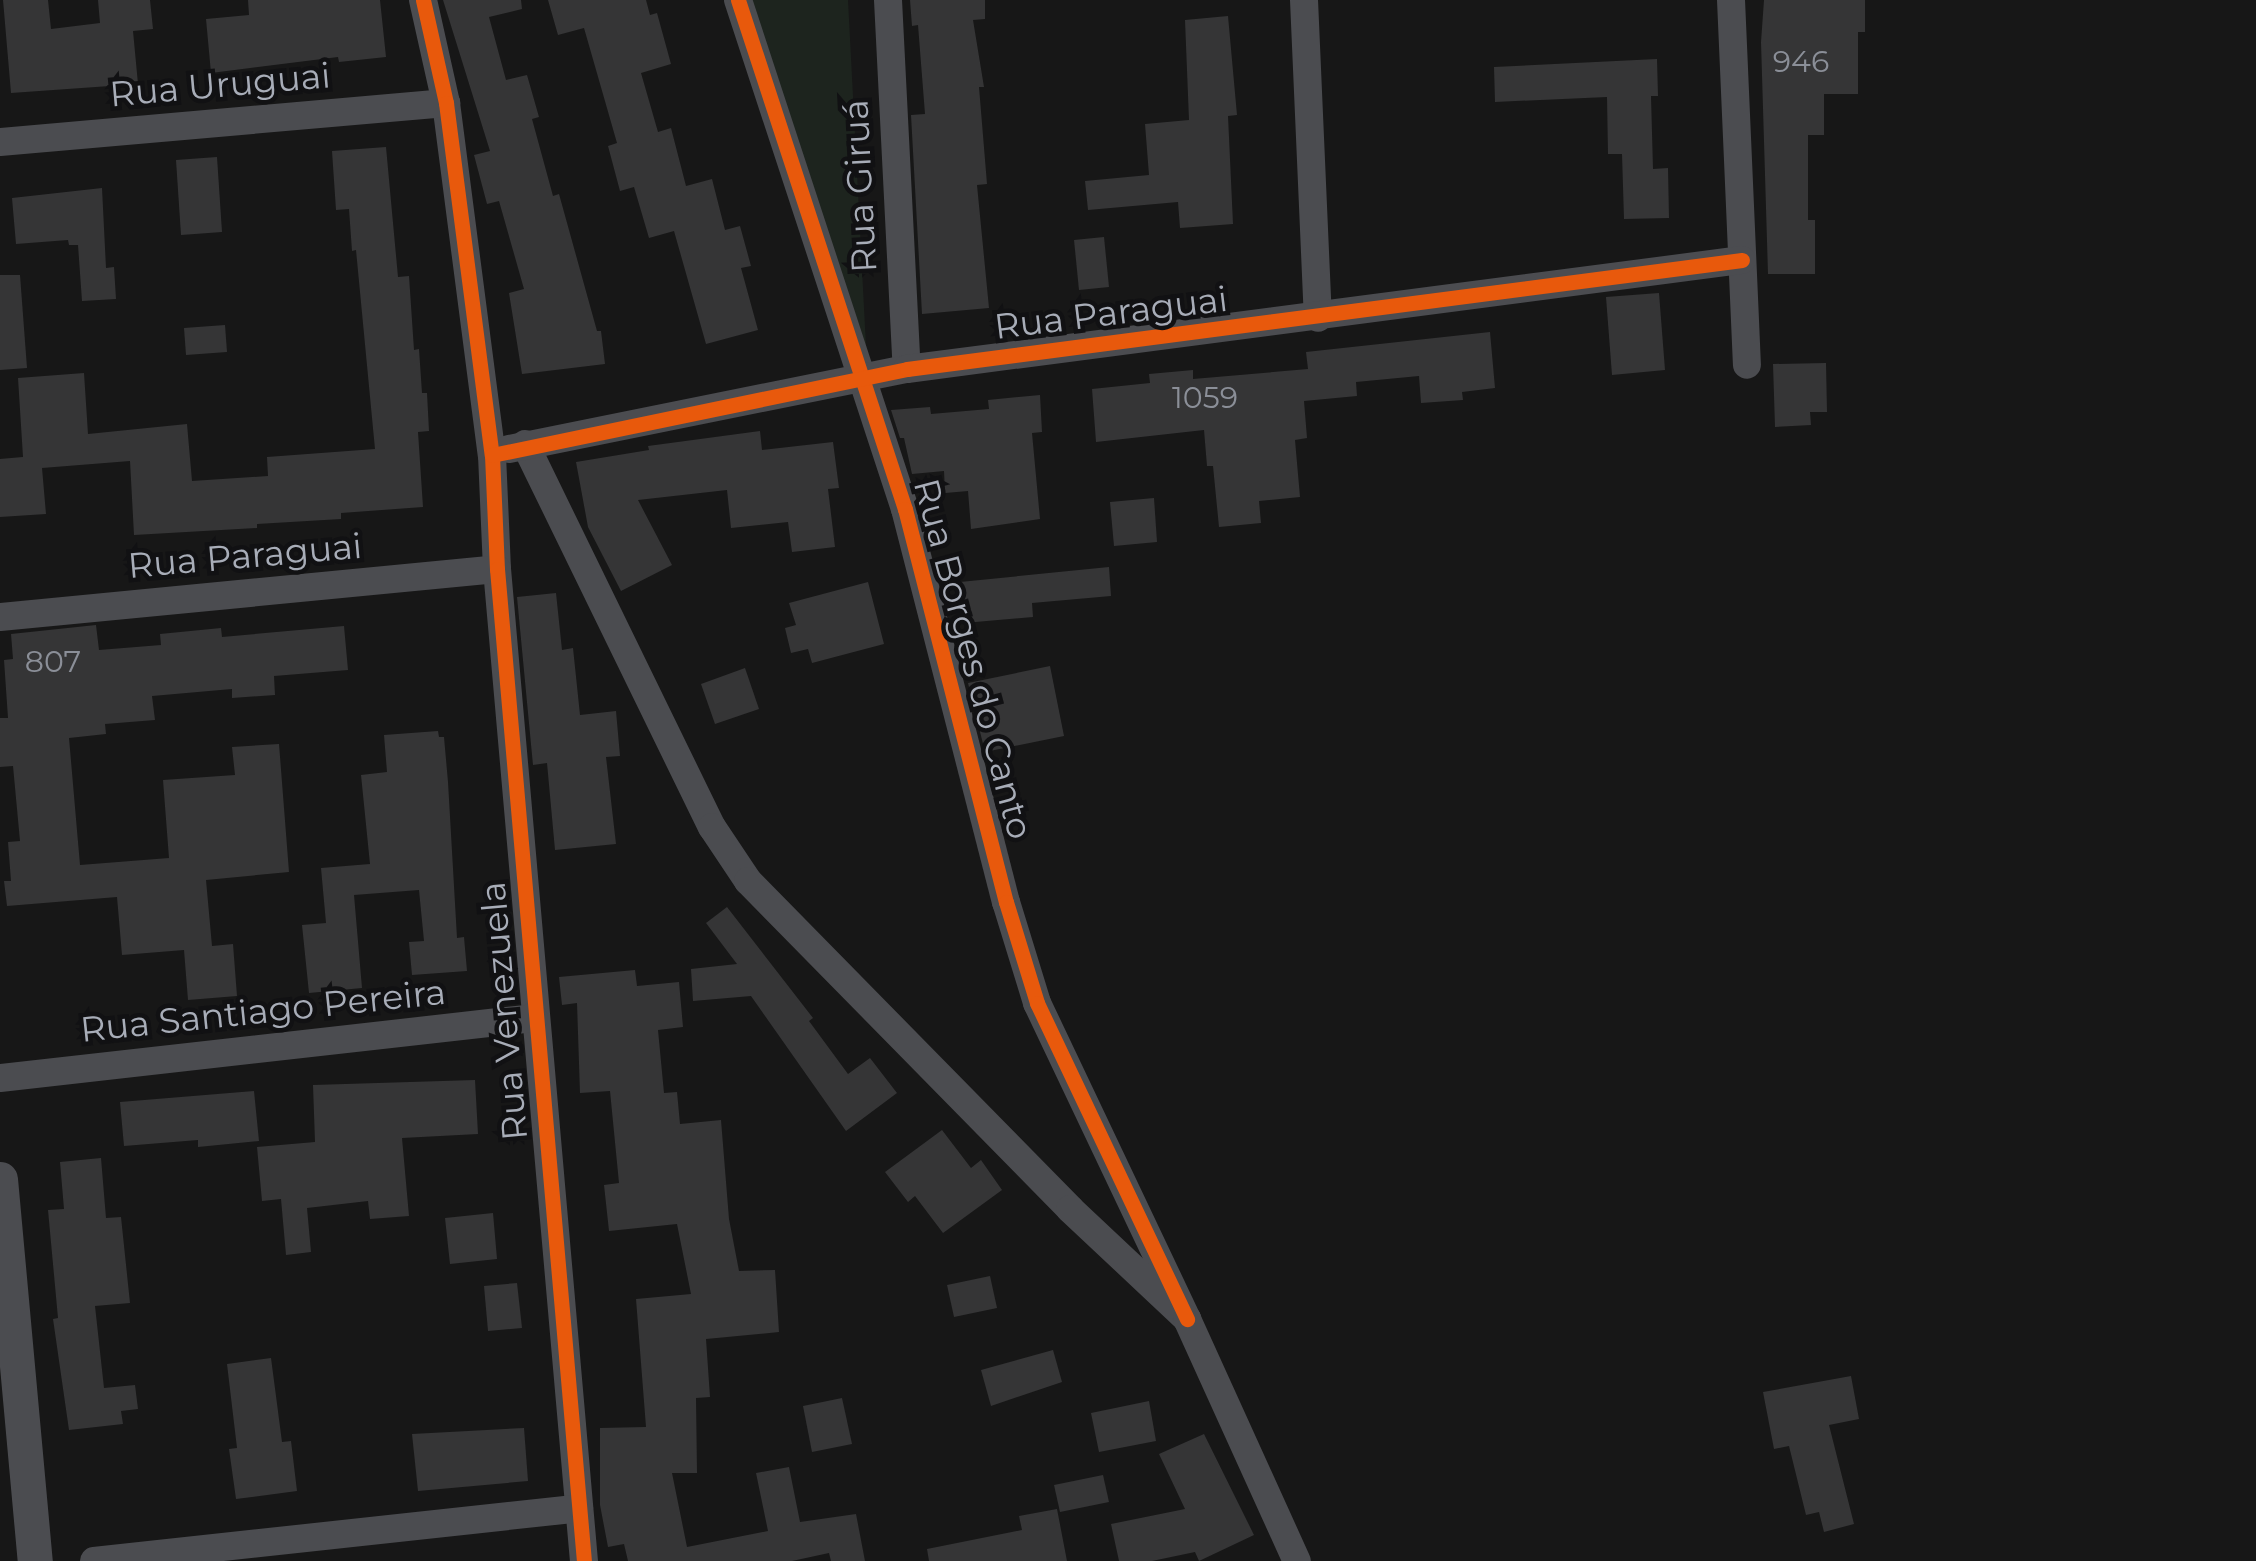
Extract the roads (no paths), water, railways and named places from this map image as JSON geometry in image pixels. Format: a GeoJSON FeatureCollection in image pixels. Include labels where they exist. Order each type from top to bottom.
{"type":"FeatureCollection","features":[{"type":"Feature","properties":{"kind":"street","name":"Rua Venezuela"},"geometry":{"type":"LineString","coordinates":[[424,0],[446,103],[492,455],[497,570],[534,1018],[584,1561]]}},
{"type":"Feature","properties":{"kind":"street","name":"Rua Borges do Canto"},"geometry":{"type":"LineString","coordinates":[[738,0],[905,509],[1006,902],[1037,1003],[1297,1561]]}},
{"type":"Feature","properties":{"kind":"street","name":"Rua Giruá"},"geometry":{"type":"LineString","coordinates":[[888,0],[907,369]]}},
{"type":"Feature","properties":{"kind":"street"},"geometry":{"type":"LineString","coordinates":[[1304,0],[1318,318]]}},
{"type":"Feature","properties":{"kind":"street"},"geometry":{"type":"LineString","coordinates":[[1731,0],[1747,366]]}},
{"type":"Feature","properties":{"kind":"street","name":"Rua Uruguai"},"geometry":{"type":"LineString","coordinates":[[0,142],[446,103]]}},
{"type":"Feature","properties":{"kind":"street","name":"Rua Paraguai"},"geometry":{"type":"LineString","coordinates":[[492,455],[526,444],[907,369],[1742,260]]}},
{"type":"Feature","properties":{"kind":"street"},"geometry":{"type":"LineString","coordinates":[[526,444],[712,827],[748,881],[1070,1209],[1186,1319]]}},
{"type":"Feature","properties":{"kind":"street","name":"Rua Paraguai"},"geometry":{"type":"LineString","coordinates":[[0,617],[497,570]]}},
{"type":"Feature","properties":{"kind":"street","name":"Rua Santiago Pereira"},"geometry":{"type":"LineString","coordinates":[[0,1078],[534,1018]]}},
{"type":"Feature","properties":{"kind":"street"},"geometry":{"type":"LineString","coordinates":[[0,1179],[35,1561]]}},
{"type":"Feature","properties":{"kind":"street"},"geometry":{"type":"LineString","coordinates":[[94,1561],[579,1508]]}}]}
